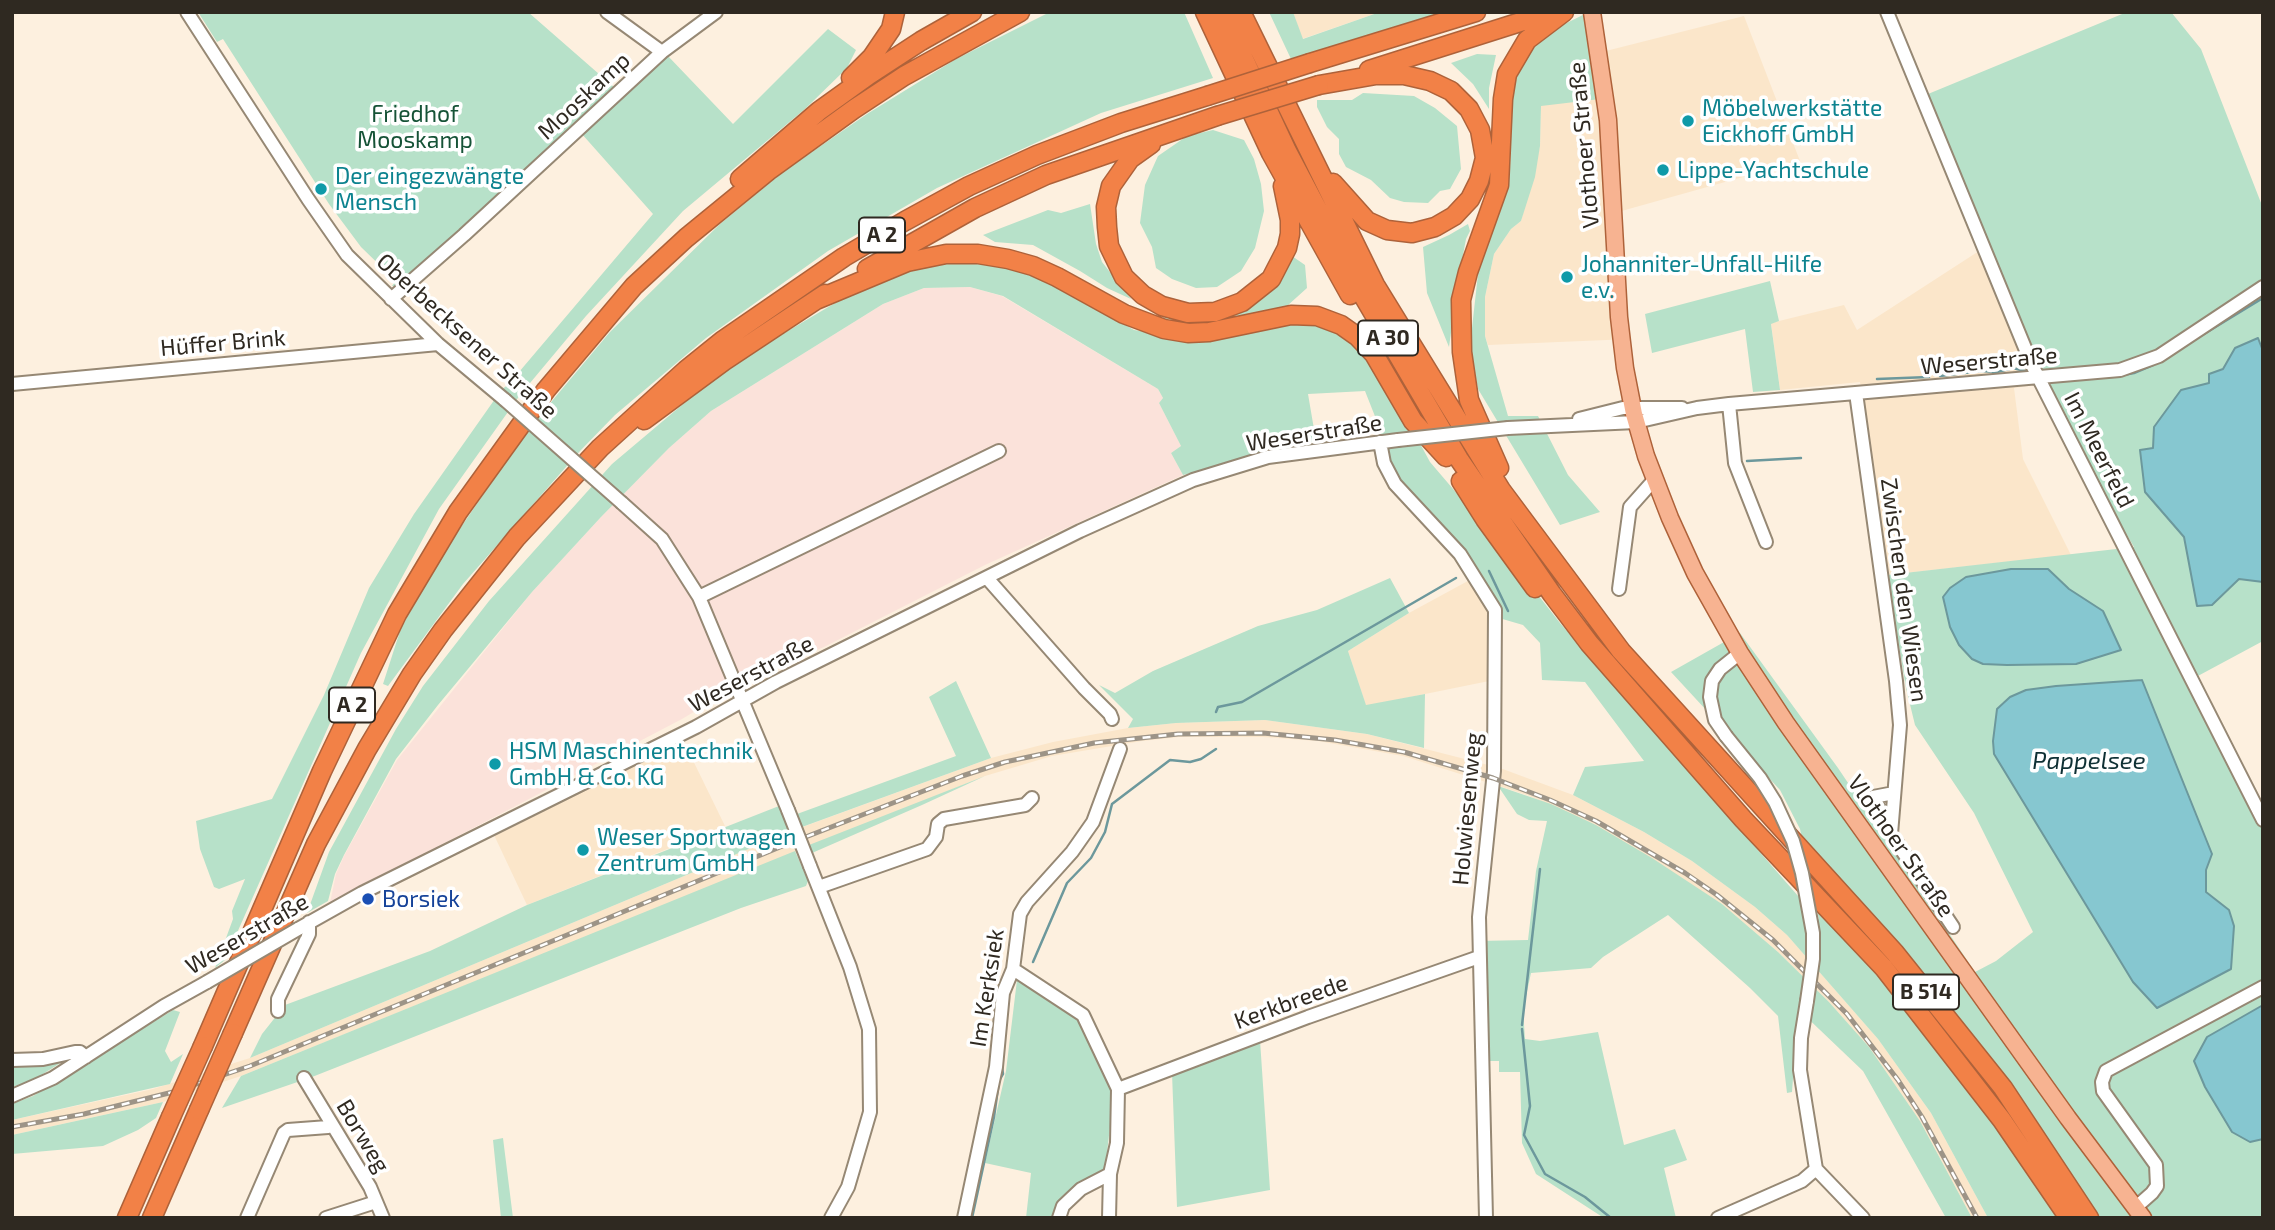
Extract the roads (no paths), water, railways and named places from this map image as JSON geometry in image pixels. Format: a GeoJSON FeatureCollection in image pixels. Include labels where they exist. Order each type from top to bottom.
{"type":"FeatureCollection","features":[{"type":"Feature","properties":{"kind":"highway"},"geometry":{"type":"LineString","coordinates":[[685,238],[721,195],[819,111],[872,57],[891,29],[895,12]]}},
{"type":"Feature","properties":{"kind":"highway"},"geometry":{"type":"LineString","coordinates":[[819,111],[910,48],[972,12]]}},
{"type":"Feature","properties":{"kind":"highway","name":"A 2"},"geometry":{"type":"LineString","coordinates":[[127,1218],[352,705],[397,614],[458,512],[500,450],[546,390],[634,286],[685,238],[768,171],[853,108],[957,45],[1020,12]]}},
{"type":"Feature","properties":{"kind":"highway"},"geometry":{"type":"LineString","coordinates":[[1205,12],[1271,153],[1356,307],[1446,457],[1485,519],[1546,602],[1589,643]]}},
{"type":"Feature","properties":{"kind":"highway","name":"A 30"},"geometry":{"type":"LineString","coordinates":[[1222,12],[1287,150],[1372,311],[1459,459],[1589,643]]}},
{"type":"Feature","properties":{"kind":"highway","name":"A 30"},"geometry":{"type":"LineString","coordinates":[[1241,12],[1375,285],[1501,490],[1621,651]]}},
{"type":"Feature","properties":{"kind":"highway"},"geometry":{"type":"LineString","coordinates":[[1254,12],[1333,183],[1371,257],[1499,468],[1591,597],[1621,651]]}},
{"type":"Feature","properties":{"kind":"highway","name":"A 2"},"geometry":{"type":"LineString","coordinates":[[152,1218],[322,832],[367,749],[412,674],[443,630],[517,537],[600,448],[722,341],[845,257],[969,186],[1037,155],[1121,123],[1476,12]]}},
{"type":"Feature","properties":{"kind":"highway"},"geometry":{"type":"LineString","coordinates":[[600,448],[658,411],[724,361],[816,300],[975,208],[1046,175],[1217,116],[1552,12]]}},
{"type":"Feature","properties":{"kind":"highway"},"geometry":{"type":"LineString","coordinates":[[1499,468],[1469,400],[1462,352],[1461,300],[1468,272],[1499,185],[1503,99],[1507,74],[1527,40],[1564,12]]}},
{"type":"Feature","properties":{"kind":"highway"},"geometry":{"type":"LineString","coordinates":[[1319,85],[1376,75],[1404,75],[1430,81],[1451,91],[1469,109],[1480,130],[1485,158],[1479,181],[1470,199],[1454,216],[1435,227],[1412,233],[1387,230],[1367,221],[1333,183]]}},
{"type":"Feature","properties":{"kind":"highway"},"geometry":{"type":"LineString","coordinates":[[1181,128],[1155,141],[1130,159],[1111,186],[1106,207],[1109,246],[1124,277],[1143,295],[1163,306],[1188,313],[1215,312],[1242,302],[1263,287],[1278,269],[1287,248],[1290,220],[1286,195],[1271,153]]}},
{"type":"Feature","properties":{"kind":"highway"},"geometry":{"type":"LineString","coordinates":[[816,300],[907,262],[946,254],[978,254],[1033,266],[1124,314],[1164,329],[1188,333],[1209,332],[1292,315],[1317,316],[1340,325],[1359,337],[1374,354],[1413,421],[1446,457]]}},
{"type":"Feature","properties":{"kind":"highway","name":"B 514"},"geometry":{"type":"LineString","coordinates":[[1589,643],[1743,819],[1884,968],[2002,1120],[2069,1218]]}},
{"type":"Feature","properties":{"kind":"highway","name":"B 514"},"geometry":{"type":"LineString","coordinates":[[1621,651],[1895,953],[2003,1088],[2089,1218]]}},
{"type":"Feature","properties":{"kind":"main road","name":"Vlothoer Straße"},"geometry":{"type":"LineString","coordinates":[[1592,12],[1608,120],[1619,317],[1625,368],[1634,415],[1654,480],[1695,573],[1740,653],[1853,819],[2139,1213]]}},
{"type":"Feature","properties":{"kind":"street","name":"Oberbecksener Straße"},"geometry":{"type":"LineString","coordinates":[[187,12],[347,255],[438,344],[662,539],[699,597],[819,887],[850,967],[869,1029],[870,1112],[848,1187],[831,1218]]}},
{"type":"Feature","properties":{"kind":"street"},"geometry":{"type":"LineString","coordinates":[[607,12],[663,52]]}},
{"type":"Feature","properties":{"kind":"street","name":"Mooskamp"},"geometry":{"type":"LineString","coordinates":[[391,299],[663,52],[716,12]]}},
{"type":"Feature","properties":{"kind":"street","name":"Im Meerfeld"},"geometry":{"type":"LineString","coordinates":[[1887,12],[2039,378],[2263,820]]}},
{"type":"Feature","properties":{"kind":"street","name":"Weserstraße"},"geometry":{"type":"LineString","coordinates":[[12,1096],[53,1078],[163,1006],[362,893],[696,727],[742,700],[1080,531],[1193,480],[1269,457],[1380,442],[1558,424],[1602,412],[1634,415],[1729,404],[2120,370],[2159,356],[2263,287]]}},
{"type":"Feature","properties":{"kind":"street","name":"Hüffer Brink"},"geometry":{"type":"LineString","coordinates":[[12,384],[438,344]]}},
{"type":"Feature","properties":{"kind":"street","name":"Zwischen den Wiesen"},"geometry":{"type":"LineString","coordinates":[[1856,393],[1900,725],[1891,834]]}},
{"type":"Feature","properties":{"kind":"street"},"geometry":{"type":"LineString","coordinates":[[1729,404],[1735,463],[1766,542]]}},
{"type":"Feature","properties":{"kind":"street","name":"Holwiesenweg"},"geometry":{"type":"LineString","coordinates":[[1380,442],[1384,463],[1395,484],[1460,554],[1495,610],[1494,771],[1479,917],[1486,1218]]}},
{"type":"Feature","properties":{"kind":"street"},"geometry":{"type":"LineString","coordinates":[[699,597],[999,451]]}},
{"type":"Feature","properties":{"kind":"street"},"geometry":{"type":"LineString","coordinates":[[1619,589],[1630,507],[1654,480]]}},
{"type":"Feature","properties":{"kind":"street"},"geometry":{"type":"LineString","coordinates":[[986,578],[1112,719]]}},
{"type":"Feature","properties":{"kind":"street"},"geometry":{"type":"LineString","coordinates":[[1740,653],[1720,669],[1712,681],[1710,697],[1715,720],[1760,778],[1775,802],[1793,841],[1813,933],[1813,959],[1801,1038],[1800,1070],[1816,1169],[1863,1218]]}},
{"type":"Feature","properties":{"kind":"street","name":"Im Kerksiek"},"geometry":{"type":"LineString","coordinates":[[964,1218],[996,1067],[1003,993],[1013,969],[1020,914],[1027,902],[1072,852],[1093,821],[1119,749]]}},
{"type":"Feature","properties":{"kind":"street"},"geometry":{"type":"LineString","coordinates":[[1894,793],[1872,797],[1891,834],[1953,927]]}},
{"type":"Feature","properties":{"kind":"street"},"geometry":{"type":"LineString","coordinates":[[819,887],[927,849],[936,837],[938,824],[944,819],[1025,805],[1032,798]]}},
{"type":"Feature","properties":{"kind":"street"},"geometry":{"type":"LineString","coordinates":[[278,1011],[278,999],[309,934],[303,926]]}},
{"type":"Feature","properties":{"kind":"street","name":"Kerkbreede"},"geometry":{"type":"LineString","coordinates":[[1118,1089],[1308,1017],[1479,957]]}},
{"type":"Feature","properties":{"kind":"street"},"geometry":{"type":"LineString","coordinates":[[1013,969],[1083,1015],[1118,1089],[1117,1143],[1110,1174],[1109,1218]]}},
{"type":"Feature","properties":{"kind":"street"},"geometry":{"type":"LineString","coordinates":[[2139,1213],[2157,1186],[2156,1165],[2103,1091],[2102,1082],[2106,1072],[2263,987]]}},
{"type":"Feature","properties":{"kind":"street"},"geometry":{"type":"LineString","coordinates":[[12,1060],[43,1059],[75,1052],[86,1057]]}},
{"type":"Feature","properties":{"kind":"street","name":"Borweg"},"geometry":{"type":"LineString","coordinates":[[304,1078],[370,1187],[383,1218]]}},
{"type":"Feature","properties":{"kind":"street"},"geometry":{"type":"LineString","coordinates":[[247,1218],[284,1133],[288,1130],[328,1127],[331,1124]]}},
{"type":"Feature","properties":{"kind":"street"},"geometry":{"type":"LineString","coordinates":[[1718,1218],[1802,1181],[1816,1169]]}},
{"type":"Feature","properties":{"kind":"street"},"geometry":{"type":"LineString","coordinates":[[1059,1218],[1063,1206],[1081,1189],[1110,1174]]}},
{"type":"Feature","properties":{"kind":"street"},"geometry":{"type":"LineString","coordinates":[[326,1218],[376,1202]]}},
{"type":"Feature","properties":{"kind":"water"},"geometry":{"type":"Polygon","coordinates":[[[2258,338],[2263,351],[2263,582],[2239,579],[2212,605],[2197,606],[2184,537],[2145,492],[2140,450],[2153,448],[2154,427],[2181,390],[2209,383],[2209,374],[2223,369],[2235,348],[2258,338]]]}},
{"type":"Feature","properties":{"kind":"water"},"geometry":{"type":"Polygon","coordinates":[[[2011,569],[2048,569],[2069,589],[2103,611],[2121,650],[2076,664],[1983,664],[1972,659],[1959,645],[1950,627],[1943,597],[1950,588],[1966,577],[2011,569]]]}},
{"type":"Feature","properties":{"kind":"water","name":"Pappelsee"},"geometry":{"type":"Polygon","coordinates":[[[2142,680],[2212,854],[2206,870],[2206,892],[2229,910],[2234,926],[2231,969],[2157,1008],[2133,982],[1994,754],[1993,741],[1997,709],[2010,697],[2026,690],[2142,680]]]}},
{"type":"Feature","properties":{"kind":"water"},"geometry":{"type":"Polygon","coordinates":[[[2263,1005],[2263,1139],[2250,1142],[2232,1132],[2205,1087],[2194,1061],[2207,1037],[2263,1005]]]}},
{"type":"Feature","properties":{"kind":"waterway"},"geometry":{"type":"LineString","coordinates":[[2186,345],[2263,298]]}},
{"type":"Feature","properties":{"kind":"waterway"},"geometry":{"type":"LineString","coordinates":[[2168,357],[2180,349]]}},
{"type":"Feature","properties":{"kind":"waterway"},"geometry":{"type":"LineString","coordinates":[[2123,375],[2153,365]]}},
{"type":"Feature","properties":{"kind":"waterway"},"geometry":{"type":"LineString","coordinates":[[1940,376],[1981,371],[1997,372],[2013,368],[2025,371]]}},
{"type":"Feature","properties":{"kind":"waterway"},"geometry":{"type":"LineString","coordinates":[[1877,379],[1929,377]]}},
{"type":"Feature","properties":{"kind":"waterway"},"geometry":{"type":"LineString","coordinates":[[1747,461],[1801,458]]}},
{"type":"Feature","properties":{"kind":"waterway"},"geometry":{"type":"LineString","coordinates":[[1489,571],[1508,611]]}},
{"type":"Feature","properties":{"kind":"waterway"},"geometry":{"type":"LineString","coordinates":[[1216,712],[1218,707],[1242,702],[1456,578]]}},
{"type":"Feature","properties":{"kind":"waterway"},"geometry":{"type":"LineString","coordinates":[[1033,962],[1067,883],[1091,858],[1105,832],[1112,804],[1170,760],[1190,762],[1201,759],[1216,749]]}},
{"type":"Feature","properties":{"kind":"waterway"},"geometry":{"type":"LineString","coordinates":[[1522,1025],[1540,869]]}},
{"type":"Feature","properties":{"kind":"waterway"},"geometry":{"type":"LineString","coordinates":[[1522,1029],[1530,1106],[1524,1135],[1545,1174],[1585,1197],[1611,1218]]}},
{"type":"Feature","properties":{"kind":"waterway"},"geometry":{"type":"LineString","coordinates":[[972,1218],[999,1081],[1003,1074],[1002,1067]]}},
{"type":"Feature","properties":{"kind":"railway"},"geometry":{"type":"LineString","coordinates":[[12,1127],[84,1114],[173,1092],[250,1066],[780,847],[1005,762],[1094,743],[1178,734],[1263,733],[1335,740],[1404,752],[1493,778],[1596,821],[1685,873],[1773,940],[1847,1014],[1898,1080],[1922,1117],[1977,1218]]}},
{"type":"Feature","properties":{"kind":"place","name":"Möbelwerkstätte Eickhoff GmbH"},"geometry":{"type":"Point","coordinates":[1688,121]}},
{"type":"Feature","properties":{"kind":"place","name":"Lippe-Yachtschule"},"geometry":{"type":"Point","coordinates":[1663,170]}},
{"type":"Feature","properties":{"kind":"place","name":"Der eingezwängte Mensch"},"geometry":{"type":"Point","coordinates":[321,189]}},
{"type":"Feature","properties":{"kind":"place","name":"Johanniter-Unfall-Hilfe e.v."},"geometry":{"type":"Point","coordinates":[1567,277]}},
{"type":"Feature","properties":{"kind":"place","name":"HSM Maschinentechnik GmbH & Co. KG"},"geometry":{"type":"Point","coordinates":[495,764]}},
{"type":"Feature","properties":{"kind":"place","name":"Weser Sportwagen Zentrum GmbH"},"geometry":{"type":"Point","coordinates":[583,850]}},
{"type":"Feature","properties":{"kind":"place","name":"Borsiek"},"geometry":{"type":"Point","coordinates":[368,899]}},
{"type":"Feature","properties":{"kind":"park label","name":"Friedhof Mooskamp"},"geometry":{"type":"Point","coordinates":[415,127]}}]}
